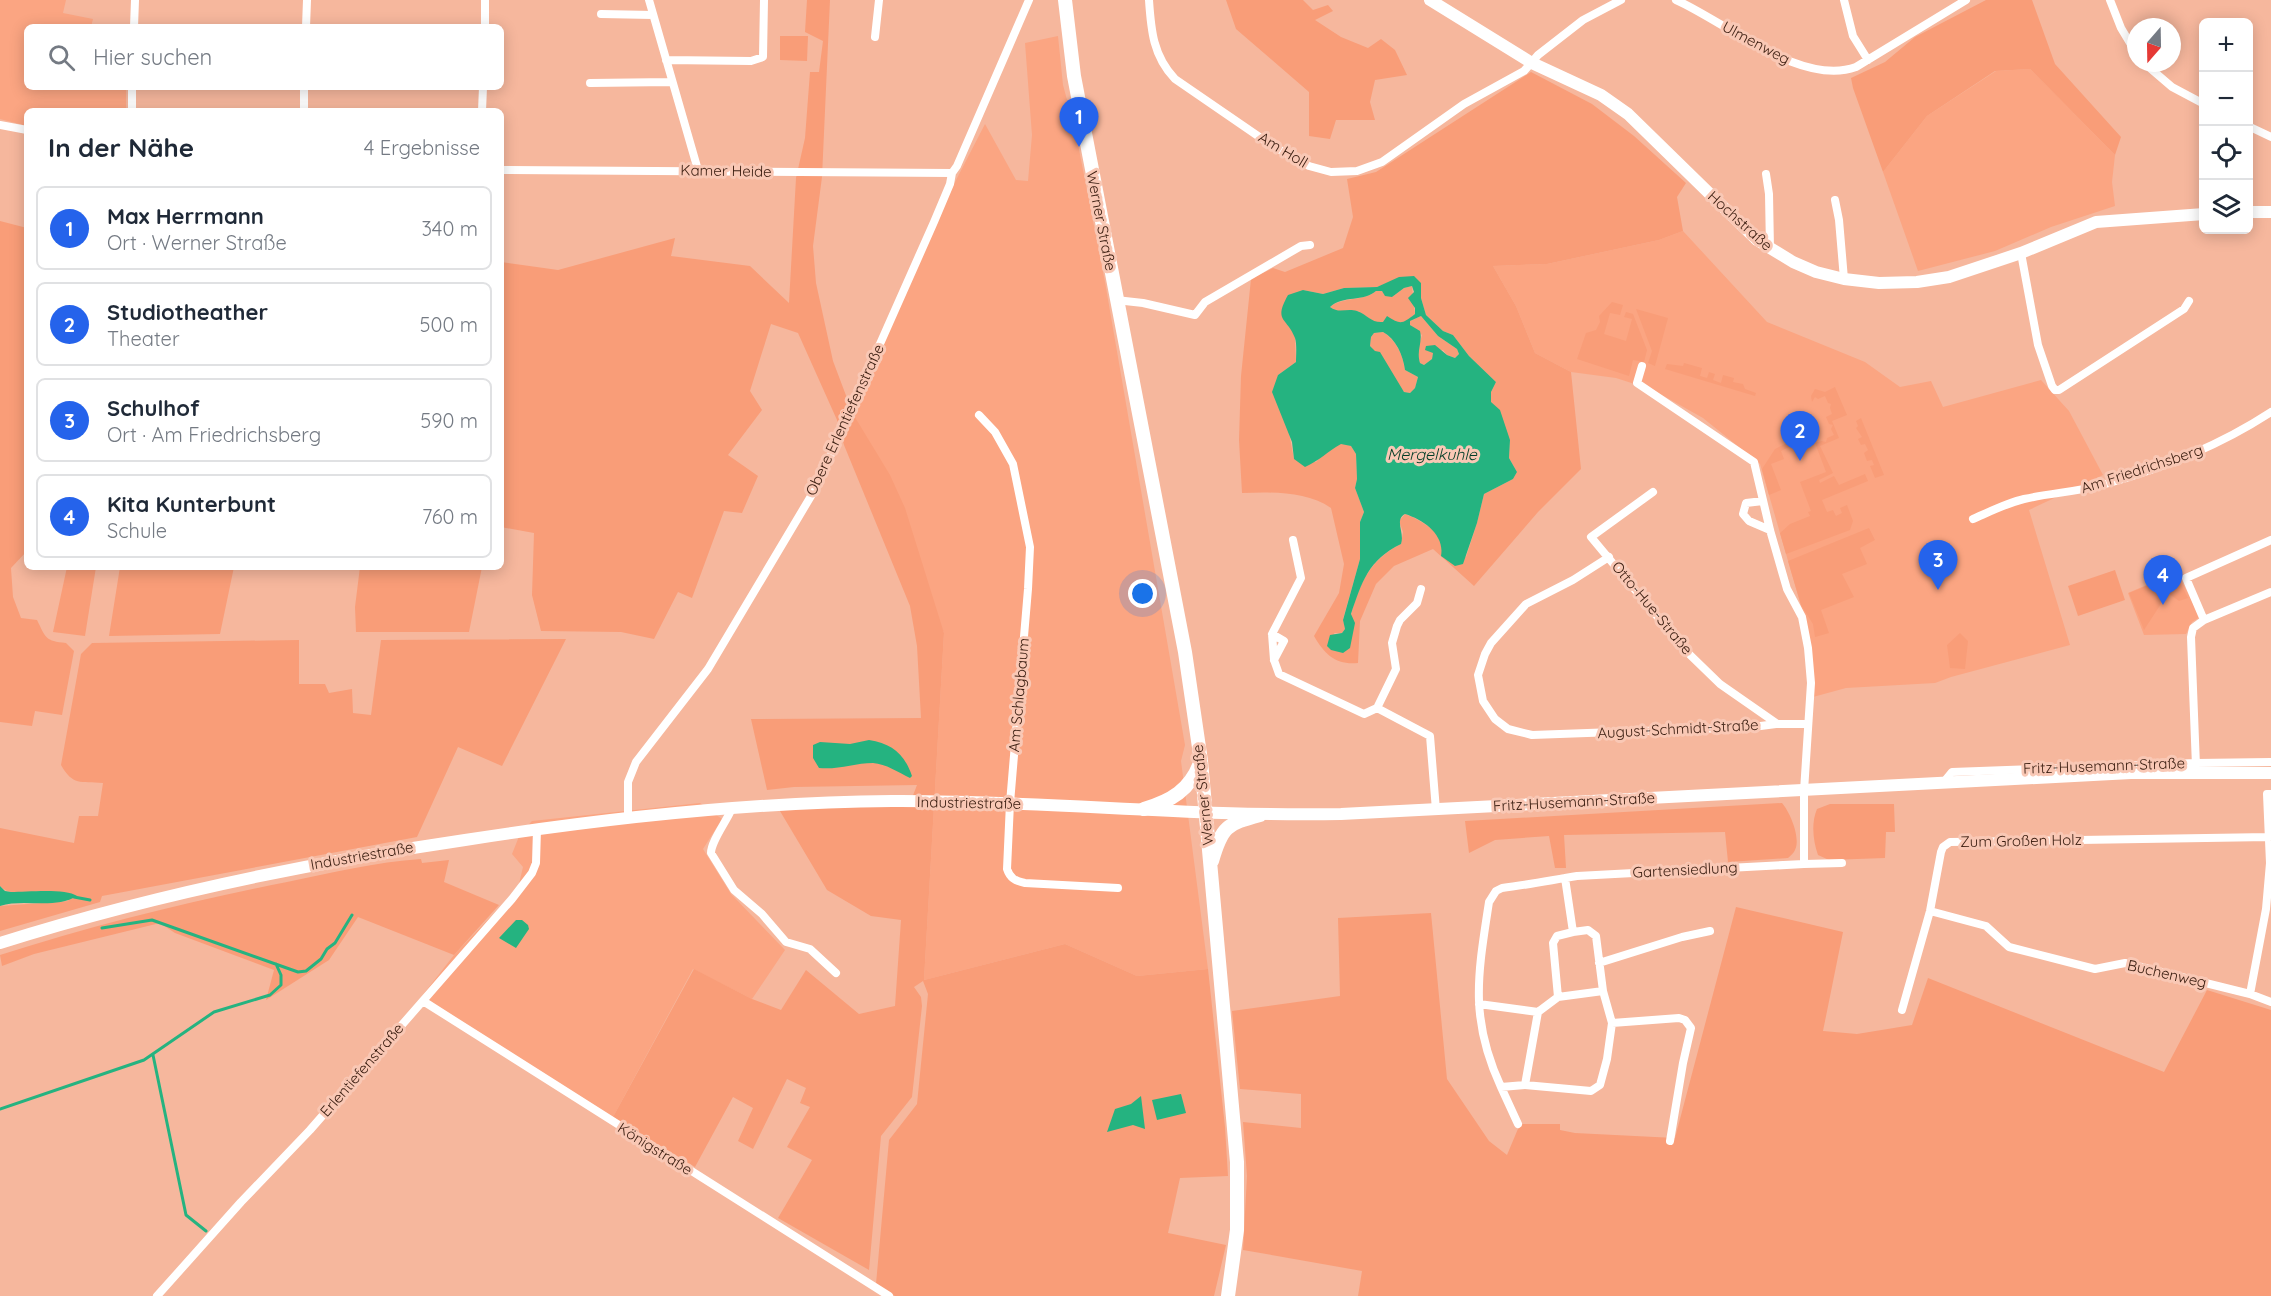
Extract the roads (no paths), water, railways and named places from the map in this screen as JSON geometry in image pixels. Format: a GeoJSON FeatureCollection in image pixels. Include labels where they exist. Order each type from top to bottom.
{"type":"FeatureCollection","features":[{"type":"Feature","properties":{"kind":"main road","name":"Werner Straße"},"geometry":{"type":"LineString","coordinates":[[1065,0],[1074,76],[1185,652],[1201,761],[1237,1162],[1237,1230],[1228,1296]]}},
{"type":"Feature","properties":{"kind":"main road"},"geometry":{"type":"LineString","coordinates":[[1144,809],[1165,803],[1179,795],[1196,776],[1201,761]]}},
{"type":"Feature","properties":{"kind":"main road"},"geometry":{"type":"LineString","coordinates":[[1210,869],[1217,845],[1227,827],[1235,822],[1260,815]]}},
{"type":"Feature","properties":{"kind":"street"},"geometry":{"type":"LineString","coordinates":[[134,24],[135,0]]}},
{"type":"Feature","properties":{"kind":"street"},"geometry":{"type":"LineString","coordinates":[[306,24],[307,0]]}},
{"type":"Feature","properties":{"kind":"street"},"geometry":{"type":"LineString","coordinates":[[485,0],[485,24]]}},
{"type":"Feature","properties":{"kind":"street"},"geometry":{"type":"LineString","coordinates":[[650,0],[671,82],[698,170]]}},
{"type":"Feature","properties":{"kind":"street"},"geometry":{"type":"LineString","coordinates":[[666,60],[751,61],[763,57],[764,0]]}},
{"type":"Feature","properties":{"kind":"street"},"geometry":{"type":"LineString","coordinates":[[875,37],[879,0]]}},
{"type":"Feature","properties":{"kind":"street","name":"Obere Erlentiefenstraße"},"geometry":{"type":"LineString","coordinates":[[628,818],[628,782],[636,762],[708,669],[816,486],[934,222],[950,184],[952,173],[1029,0]]}},
{"type":"Feature","properties":{"kind":"street","name":"Am Holl"},"geometry":{"type":"LineString","coordinates":[[1149,0],[1154,42],[1165,68],[1175,79],[1290,157],[1321,170],[1357,171],[1382,162],[1464,104],[1524,71],[1532,63]]}},
{"type":"Feature","properties":{"kind":"street","name":"Hochstraße"},"geometry":{"type":"LineString","coordinates":[[1430,0],[1532,63],[1601,95],[1635,119],[1702,188],[1757,240],[1808,268],[1844,279],[1880,283],[1917,282],[1949,277],[2021,253],[2097,222],[2199,214]]}},
{"type":"Feature","properties":{"kind":"street"},"geometry":{"type":"LineString","coordinates":[[1532,63],[1538,55],[1582,20],[1621,0]]}},
{"type":"Feature","properties":{"kind":"street","name":"Ulmenweg"},"geometry":{"type":"LineString","coordinates":[[1676,0],[1781,58],[1805,68],[1821,71],[1846,71],[1868,60],[1965,0]]}},
{"type":"Feature","properties":{"kind":"street"},"geometry":{"type":"LineString","coordinates":[[1844,0],[1853,36],[1868,60]]}},
{"type":"Feature","properties":{"kind":"street"},"geometry":{"type":"LineString","coordinates":[[2110,0],[2127,38]]}},
{"type":"Feature","properties":{"kind":"street"},"geometry":{"type":"LineString","coordinates":[[601,15],[653,15]]}},
{"type":"Feature","properties":{"kind":"street"},"geometry":{"type":"LineString","coordinates":[[2154,72],[2172,87],[2199,101]]}},
{"type":"Feature","properties":{"kind":"street"},"geometry":{"type":"LineString","coordinates":[[590,83],[671,82]]}},
{"type":"Feature","properties":{"kind":"street"},"geometry":{"type":"LineString","coordinates":[[132,90],[132,108]]}},
{"type":"Feature","properties":{"kind":"street"},"geometry":{"type":"LineString","coordinates":[[304,90],[304,108]]}},
{"type":"Feature","properties":{"kind":"street"},"geometry":{"type":"LineString","coordinates":[[482,108],[483,90]]}},
{"type":"Feature","properties":{"kind":"street"},"geometry":{"type":"LineString","coordinates":[[0,125],[24,129]]}},
{"type":"Feature","properties":{"kind":"street"},"geometry":{"type":"LineString","coordinates":[[2253,128],[2271,137]]}},
{"type":"Feature","properties":{"kind":"street","name":"Kamer Heide"},"geometry":{"type":"LineString","coordinates":[[504,170],[952,173]]}},
{"type":"Feature","properties":{"kind":"street"},"geometry":{"type":"LineString","coordinates":[[1766,174],[1769,194],[1770,249]]}},
{"type":"Feature","properties":{"kind":"street"},"geometry":{"type":"LineString","coordinates":[[1835,200],[1844,279]]}},
{"type":"Feature","properties":{"kind":"street"},"geometry":{"type":"LineString","coordinates":[[2253,212],[2271,212]]}},
{"type":"Feature","properties":{"kind":"street"},"geometry":{"type":"LineString","coordinates":[[1116,300],[1143,303],[1195,315],[1205,302],[1301,246],[1310,245]]}},
{"type":"Feature","properties":{"kind":"street"},"geometry":{"type":"LineString","coordinates":[[2021,253],[2038,345],[2055,390],[2059,390],[2184,309],[2189,301]]}},
{"type":"Feature","properties":{"kind":"street"},"geometry":{"type":"LineString","coordinates":[[1642,366],[1637,383],[1754,462],[1787,589],[1804,627],[1811,682],[1803,791],[1804,864]]}},
{"type":"Feature","properties":{"kind":"street","name":"Am Friedrichsberg"},"geometry":{"type":"LineString","coordinates":[[1973,519],[2023,499],[2102,485],[2163,465],[2206,449],[2271,412]]}},
{"type":"Feature","properties":{"kind":"street","name":"Am Schlagbaum"},"geometry":{"type":"LineString","coordinates":[[979,414],[995,432],[1012,464],[1029,548],[1028,589],[1010,803],[1008,875],[1016,881],[1118,888]]}},
{"type":"Feature","properties":{"kind":"street","name":"Otto-Hue-Straße"},"geometry":{"type":"LineString","coordinates":[[1653,492],[1591,537],[1686,651],[1720,684],[1776,724]]}},
{"type":"Feature","properties":{"kind":"street"},"geometry":{"type":"LineString","coordinates":[[1763,501],[1746,503],[1743,514],[1749,521],[1770,530]]}},
{"type":"Feature","properties":{"kind":"street"},"geometry":{"type":"LineString","coordinates":[[1293,540],[1301,578],[1272,634],[1274,660],[1278,674],[1364,714],[1377,708],[1396,669],[1392,643],[1397,626],[1417,603],[1421,589]]}},
{"type":"Feature","properties":{"kind":"street"},"geometry":{"type":"LineString","coordinates":[[2204,620],[2186,578],[2271,540]]}},
{"type":"Feature","properties":{"kind":"street","name":"August-Schmidt-Straße"},"geometry":{"type":"LineString","coordinates":[[1609,556],[1573,580],[1527,604],[1491,643],[1480,665],[1479,688],[1483,702],[1495,718],[1508,729],[1520,734],[1548,735],[1808,724]]}},
{"type":"Feature","properties":{"kind":"street"},"geometry":{"type":"LineString","coordinates":[[2195,768],[2191,637],[2193,628],[2204,620],[2271,592]]}},
{"type":"Feature","properties":{"kind":"street"},"geometry":{"type":"LineString","coordinates":[[1377,708],[1430,736],[1436,810]]}},
{"type":"Feature","properties":{"kind":"street","name":"Fritz-Husemann-Straße"},"geometry":{"type":"LineString","coordinates":[[1205,812],[1260,815],[1436,810],[2132,773],[2271,762]]}},
{"type":"Feature","properties":{"kind":"street","name":"Fritz-Husemann-Straße"},"geometry":{"type":"LineString","coordinates":[[1943,783],[1952,772],[1965,771],[2195,768],[2271,773]]}},
{"type":"Feature","properties":{"kind":"street"},"geometry":{"type":"LineString","coordinates":[[2250,994],[2266,909],[2270,863],[2269,794]]}},
{"type":"Feature","properties":{"kind":"street","name":"Industriestraße"},"geometry":{"type":"LineString","coordinates":[[0,943],[64,922],[214,885],[348,859],[537,829],[628,818],[732,808],[894,801],[1010,803],[1205,812]]}},
{"type":"Feature","properties":{"kind":"street"},"geometry":{"type":"LineString","coordinates":[[732,808],[727,822],[711,847],[711,853],[734,890],[762,914],[786,942],[810,949],[836,973]]}},
{"type":"Feature","properties":{"kind":"street","name":"Erlentiefenstraße"},"geometry":{"type":"LineString","coordinates":[[157,1296],[241,1202],[310,1130],[532,873],[536,863],[537,829]]}},
{"type":"Feature","properties":{"kind":"street","name":"Zum Großen Holz"},"geometry":{"type":"LineString","coordinates":[[1902,1010],[1930,911],[1941,852],[1943,847],[1950,842],[2269,837]]}},
{"type":"Feature","properties":{"kind":"street","name":"Gartensiedlung"},"geometry":{"type":"LineString","coordinates":[[1518,1124],[1483,1040],[1479,1004],[1479,969],[1492,896],[1502,888],[1565,878],[1842,863]]}},
{"type":"Feature","properties":{"kind":"street"},"geometry":{"type":"LineString","coordinates":[[1565,878],[1573,932]]}},
{"type":"Feature","properties":{"kind":"street","name":"Buchenweg"},"geometry":{"type":"LineString","coordinates":[[1930,911],[1986,926],[2009,947],[2095,969],[2125,963],[2250,994],[2271,1002]]}},
{"type":"Feature","properties":{"kind":"street"},"geometry":{"type":"LineString","coordinates":[[1501,1087],[1525,1085],[1591,1091],[1598,1088],[1607,1059],[1612,1023],[1594,933],[1588,930],[1573,932],[1557,936],[1553,943],[1558,997]]}},
{"type":"Feature","properties":{"kind":"street"},"geometry":{"type":"LineString","coordinates":[[1599,963],[1682,937],[1710,931]]}},
{"type":"Feature","properties":{"kind":"street"},"geometry":{"type":"LineString","coordinates":[[1525,1085],[1538,1012],[1558,997],[1604,991]]}},
{"type":"Feature","properties":{"kind":"street","name":"Königstraße"},"geometry":{"type":"LineString","coordinates":[[423,1000],[889,1296]]}},
{"type":"Feature","properties":{"kind":"street"},"geometry":{"type":"LineString","coordinates":[[1479,1004],[1538,1012]]}},
{"type":"Feature","properties":{"kind":"street"},"geometry":{"type":"LineString","coordinates":[[1612,1023],[1679,1018],[1689,1023],[1692,1034],[1683,1063],[1670,1141]]}},
{"type":"Feature","properties":{"kind":"water","name":"Mergelkuhle"},"geometry":{"type":"Polygon","coordinates":[[[1414,276],[1421,283],[1421,298],[1426,315],[1443,331],[1453,335],[1469,356],[1496,382],[1491,392],[1491,402],[1500,410],[1510,440],[1509,458],[1517,472],[1513,479],[1484,494],[1463,564],[1455,566],[1441,556],[1440,541],[1426,524],[1405,514],[1402,517],[1400,520],[1401,544],[1381,557],[1363,582],[1351,614],[1355,623],[1350,648],[1343,653],[1331,650],[1327,646],[1330,635],[1342,633],[1345,629],[1343,620],[1360,559],[1360,522],[1364,512],[1355,488],[1356,454],[1351,446],[1341,444],[1305,467],[1294,459],[1292,442],[1272,392],[1278,375],[1296,362],[1295,338],[1283,319],[1282,310],[1288,295],[1303,290],[1323,294],[1344,288],[1377,287],[1399,277],[1414,276]],[[1412,286],[1404,288],[1392,297],[1385,296],[1382,291],[1376,291],[1366,296],[1335,303],[1330,307],[1336,310],[1357,311],[1375,321],[1383,322],[1387,316],[1401,322],[1415,314],[1415,308],[1408,298],[1414,292],[1412,286]],[[1421,316],[1410,321],[1410,325],[1420,331],[1420,363],[1424,365],[1432,359],[1433,353],[1425,350],[1426,346],[1435,345],[1447,355],[1455,358],[1459,354],[1457,349],[1438,336],[1421,316]],[[1383,332],[1374,333],[1370,346],[1380,352],[1404,392],[1410,393],[1415,388],[1418,377],[1405,370],[1401,353],[1388,335],[1383,332]]]}},
{"type":"Feature","properties":{"kind":"water"},"geometry":{"type":"Polygon","coordinates":[[[869,740],[884,744],[896,751],[905,761],[912,776],[910,778],[873,763],[819,768],[813,758],[813,745],[820,742],[850,744],[869,740]]]}},
{"type":"Feature","properties":{"kind":"water"},"geometry":{"type":"Polygon","coordinates":[[[0,886],[5,891],[11,892],[56,891],[77,896],[59,902],[0,906],[0,886]]]}},
{"type":"Feature","properties":{"kind":"water"},"geometry":{"type":"Polygon","coordinates":[[[516,920],[522,920],[529,929],[516,948],[499,938],[516,920]]]}},
{"type":"Feature","properties":{"kind":"water"},"geometry":{"type":"Polygon","coordinates":[[[1181,1094],[1186,1113],[1157,1120],[1152,1100],[1181,1094]]]}},
{"type":"Feature","properties":{"kind":"water"},"geometry":{"type":"Polygon","coordinates":[[[1141,1096],[1145,1129],[1133,1125],[1107,1132],[1115,1109],[1131,1104],[1141,1096]]]}},
{"type":"Feature","properties":{"kind":"waterway"},"geometry":{"type":"LineString","coordinates":[[74,897],[90,900]]}},
{"type":"Feature","properties":{"kind":"waterway"},"geometry":{"type":"LineString","coordinates":[[102,928],[152,920],[298,972],[306,971],[321,959],[327,949],[335,943],[352,915]]}},
{"type":"Feature","properties":{"kind":"waterway"},"geometry":{"type":"LineString","coordinates":[[0,1109],[144,1060],[214,1012],[270,995],[281,985],[281,975],[276,964]]}},
{"type":"Feature","properties":{"kind":"waterway"},"geometry":{"type":"LineString","coordinates":[[153,1055],[186,1215],[206,1231]]}},
{"type":"Feature","properties":{"kind":"place","name":"Max Herrmann"},"geometry":{"type":"Point","coordinates":[1079,147]}},
{"type":"Feature","properties":{"kind":"place","name":"Studiotheather"},"geometry":{"type":"Point","coordinates":[1800,461]}},
{"type":"Feature","properties":{"kind":"place","name":"Schulhof"},"geometry":{"type":"Point","coordinates":[1938,590]}},
{"type":"Feature","properties":{"kind":"place","name":"Kita Kunterbunt"},"geometry":{"type":"Point","coordinates":[2163,605]}}]}
